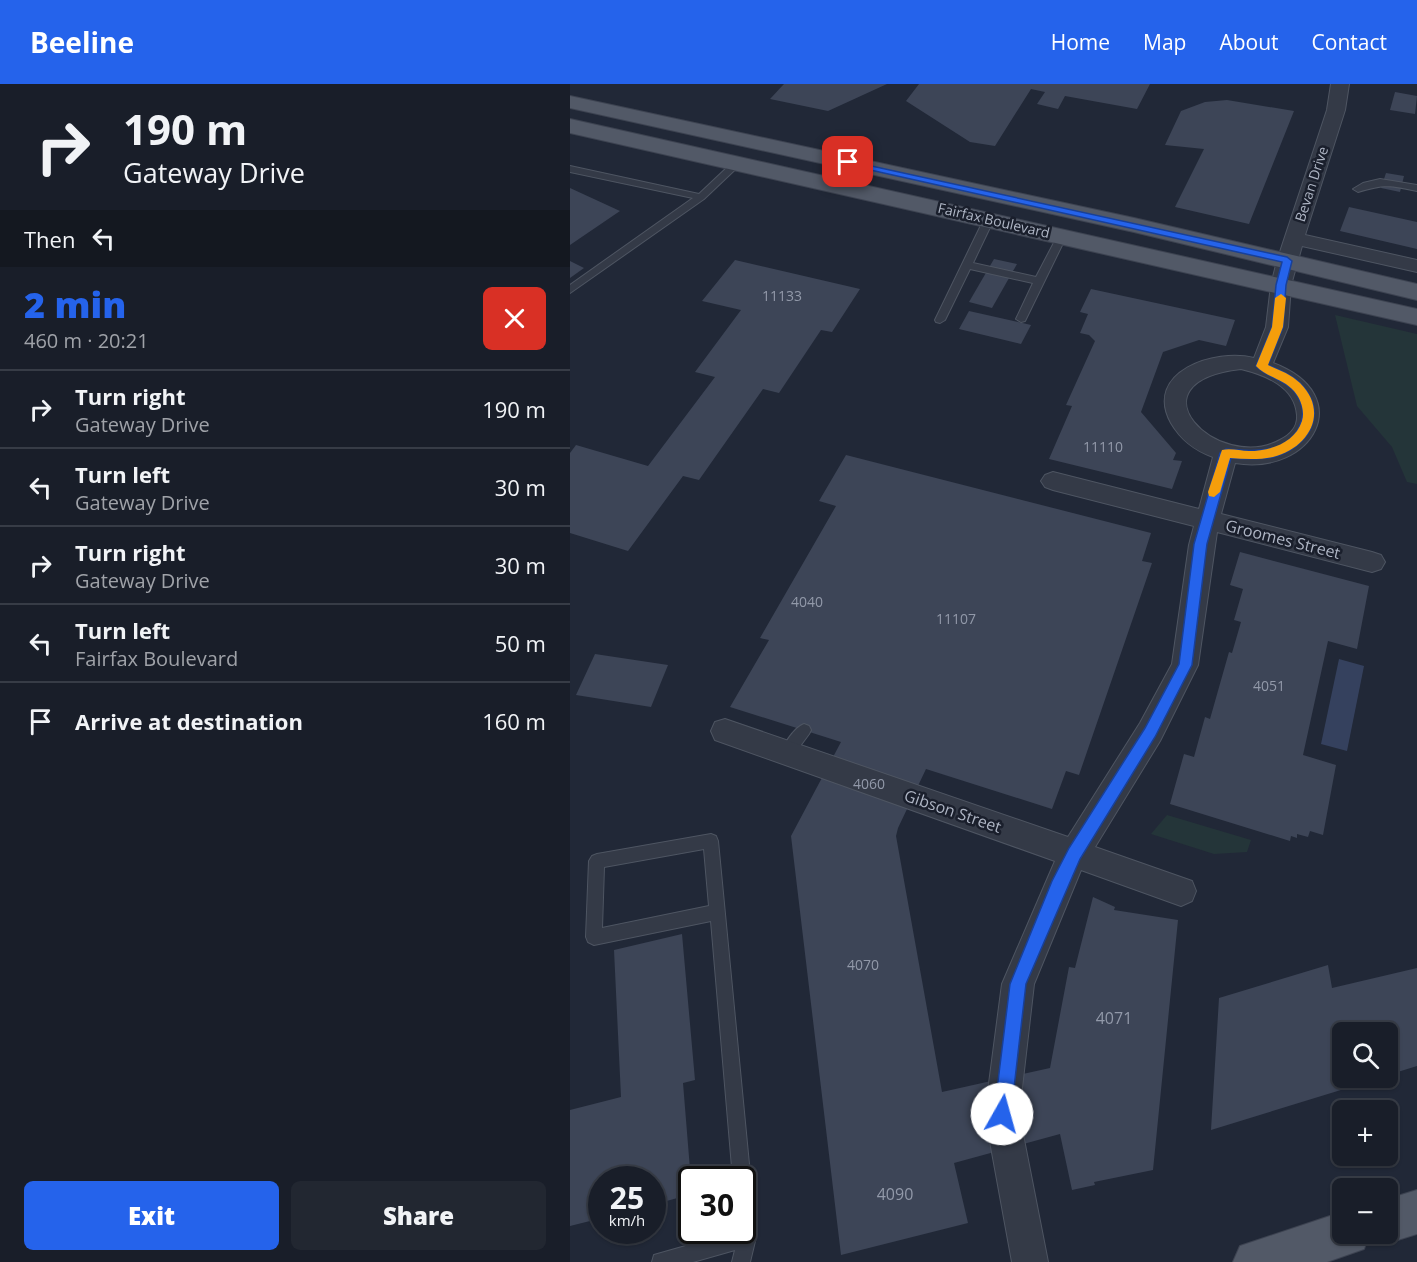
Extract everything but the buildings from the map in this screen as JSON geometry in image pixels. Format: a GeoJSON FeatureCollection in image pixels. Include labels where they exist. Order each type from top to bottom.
{"type":"FeatureCollection","features":[{"type":"Feature","properties":{"kind":"main road","name":"Fairfax Boulevard"},"geometry":{"type":"LineString","coordinates":[[574,106],[1291,249],[1417,292]]}},
{"type":"Feature","properties":{"kind":"main road","name":"Fairfax Boulevard"},"geometry":{"type":"LineString","coordinates":[[570,126],[1062,235],[1417,317]]}},
{"type":"Feature","properties":{"kind":"main road"},"geometry":{"type":"LineString","coordinates":[[803,179],[828,158]]}},
{"type":"Feature","properties":{"kind":"main road"},"geometry":{"type":"LineString","coordinates":[[1256,1262],[1332,1238]]}},
{"type":"Feature","properties":{"kind":"street","name":"Bevan Drive"},"geometry":{"type":"LineString","coordinates":[[1261,366],[1277,327],[1281,285],[1336,110],[1340,84]]}},
{"type":"Feature","properties":{"kind":"street"},"geometry":{"type":"LineString","coordinates":[[1291,249],[1417,266]]}},
{"type":"Feature","properties":{"kind":"street"},"geometry":{"type":"LineString","coordinates":[[1241,362],[1261,366],[1281,375],[1297,387],[1307,402],[1309,418],[1304,433],[1290,445],[1271,453],[1248,455],[1226,453],[1204,444],[1188,432],[1178,418],[1174,403],[1177,389],[1187,377],[1202,368],[1220,363],[1241,362]]}},
{"type":"Feature","properties":{"kind":"street"},"geometry":{"type":"LineString","coordinates":[[1030,1262],[1002,1114],[1018,984],[1060,881],[1074,854],[1150,732],[1185,665],[1201,544],[1206,519],[1226,453]]}},
{"type":"Feature","properties":{"kind":"street","name":"Groomes Street"},"geometry":{"type":"LineString","coordinates":[[1053,480],[1372,562]]}},
{"type":"Feature","properties":{"kind":"street","name":"Gibson Street"},"geometry":{"type":"LineString","coordinates":[[725,731],[1181,891]]}},
{"type":"Feature","properties":{"kind":"lane"},"geometry":{"type":"LineString","coordinates":[[570,290],[701,197],[737,164]]}},
{"type":"Feature","properties":{"kind":"lane"},"geometry":{"type":"LineString","coordinates":[[570,169],[701,197]]}},
{"type":"Feature","properties":{"kind":"lane"},"geometry":{"type":"LineString","coordinates":[[1358,189],[1373,181],[1417,188]]}},
{"type":"Feature","properties":{"kind":"lane"},"geometry":{"type":"LineString","coordinates":[[940,320],[989,219]]}},
{"type":"Feature","properties":{"kind":"lane"},"geometry":{"type":"LineString","coordinates":[[1020,319],[1062,235]]}},
{"type":"Feature","properties":{"kind":"lane"},"geometry":{"type":"LineString","coordinates":[[966,265],[1038,281]]}},
{"type":"Feature","properties":{"kind":"lane"},"geometry":{"type":"LineString","coordinates":[[787,753],[804,730]]}},
{"type":"Feature","properties":{"kind":"lane"},"geometry":{"type":"LineString","coordinates":[[717,912],[594,937],[597,861],[711,841],[741,1166]]}},
{"type":"Feature","properties":{"kind":"lane"},"geometry":{"type":"LineString","coordinates":[[661,1262],[723,1244]]}},
{"type":"Feature","properties":{"kind":"lane"},"geometry":{"type":"LineString","coordinates":[[741,1262],[745,1244]]}},
{"type":"Feature","properties":{"kind":"shaded area"},"geometry":{"type":"Polygon","coordinates":[[[1335,315],[1417,334],[1417,484],[1407,482],[1392,447],[1357,406],[1335,315]]]}},
{"type":"Feature","properties":{"kind":"shaded area"},"geometry":{"type":"Polygon","coordinates":[[[1167,815],[1251,840],[1247,852],[1214,854],[1151,834],[1167,815]]]}},
{"type":"Feature","properties":{"kind":"water"},"geometry":{"type":"Polygon","coordinates":[[[1339,659],[1364,666],[1347,751],[1321,744],[1339,659]]]}},
{"type":"Feature","properties":{"kind":"slow traffic"},"geometry":{"type":"LineString","coordinates":[[1214,492],[1226,453],[1248,455],[1271,453],[1290,445],[1304,433],[1309,418],[1307,402],[1297,387],[1281,375],[1261,366],[1277,327],[1281,298]]}},
{"type":"Feature","properties":{"kind":"route"},"geometry":{"type":"LineString","coordinates":[[848,162],[1287,261],[1281,285],[1277,327],[1261,366],[1281,375],[1297,387],[1307,402],[1309,418],[1304,433],[1290,445],[1271,453],[1248,455],[1226,453],[1201,544],[1185,665],[1150,732],[1074,854],[1060,881],[1018,984],[1002,1114]]}}]}
